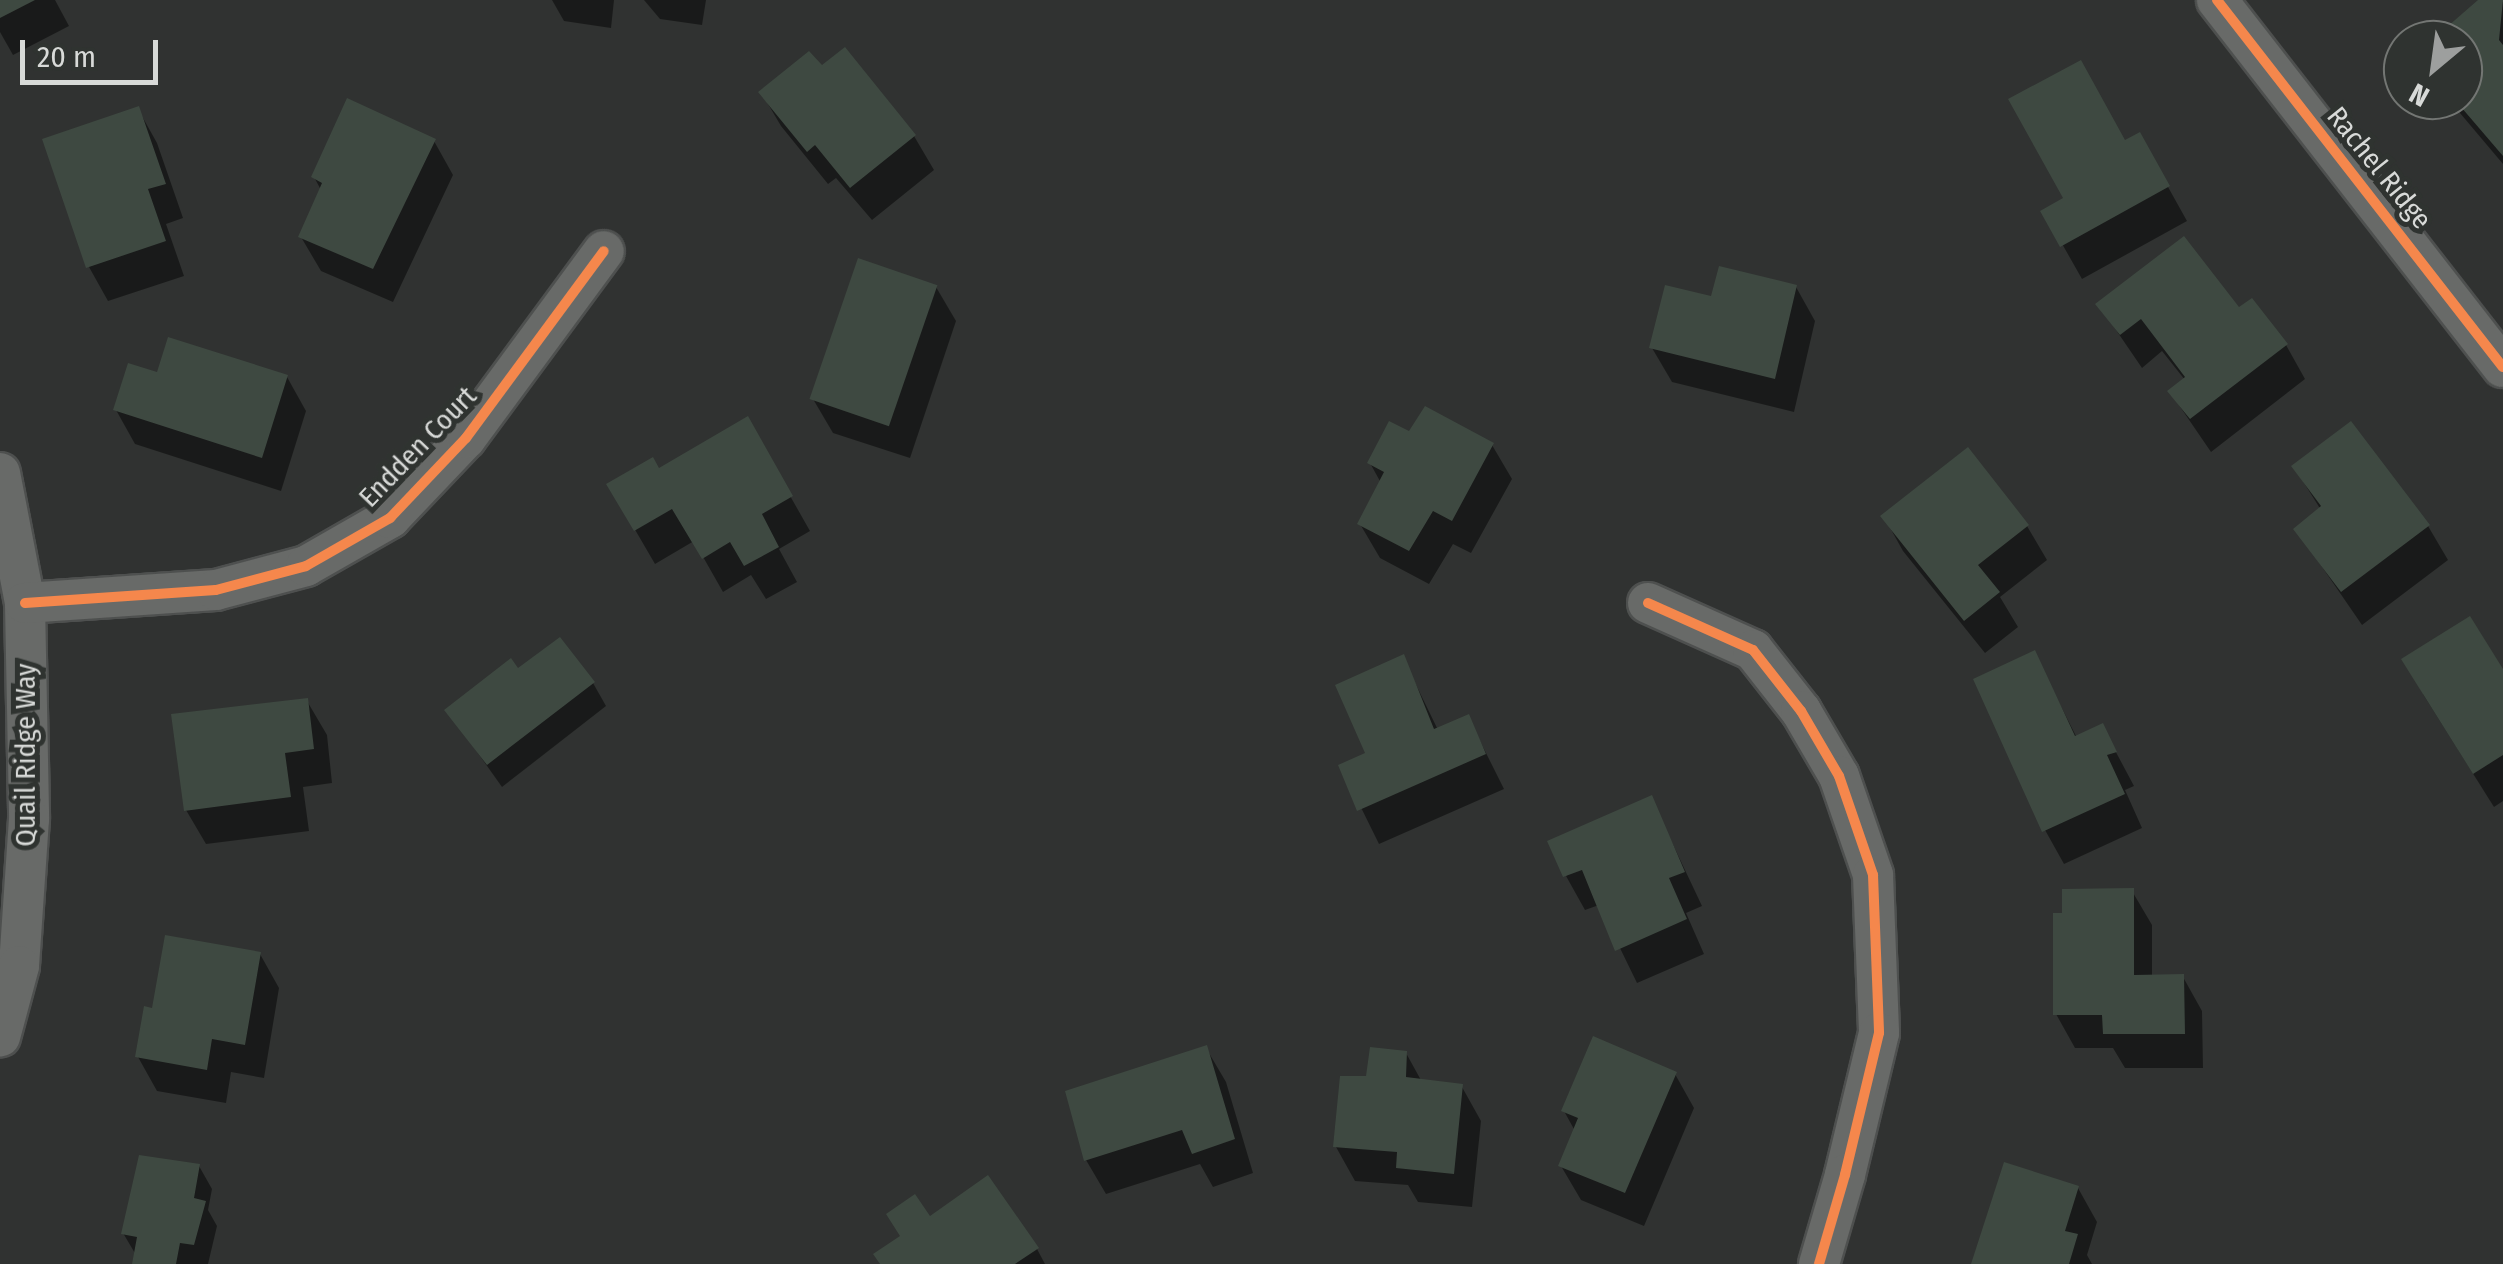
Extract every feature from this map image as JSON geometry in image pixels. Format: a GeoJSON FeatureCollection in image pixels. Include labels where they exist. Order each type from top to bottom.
{"type":"FeatureCollection","features":[{"type":"Feature","properties":{"kind":"street","name":"Rachel Ridge"},"geometry":{"type":"LineString","coordinates":[[2217,0],[2503,366]]}},
{"type":"Feature","properties":{"kind":"street","name":"Endden Court"},"geometry":{"type":"LineString","coordinates":[[25,603],[216,590],[306,566],[390,518],[466,438],[604,252]]}},
{"type":"Feature","properties":{"kind":"street","name":"Quail Ridge Way"},"geometry":{"type":"LineString","coordinates":[[0,472],[25,603],[29,819],[18,966],[0,1037]]}},
{"type":"Feature","properties":{"kind":"street"},"geometry":{"type":"LineString","coordinates":[[1648,603],[1753,650],[1801,711],[1839,776],[1873,875],[1879,1033],[1846,1175],[1818,1264]]}},
{"type":"Feature","properties":{"kind":"building"},"geometry":{"type":"Polygon","coordinates":[[[0,0],[35,0],[0,18],[0,0]]]}},
{"type":"Feature","properties":{"kind":"building"},"geometry":{"type":"Polygon","coordinates":[[[2478,0],[2503,0],[2499,40],[2503,45],[2503,156],[2472,120],[2483,120],[2483,20],[2455,20],[2478,0]]]}},
{"type":"Feature","properties":{"kind":"building"},"geometry":{"type":"Polygon","coordinates":[[[845,47],[916,135],[850,188],[815,145],[807,152],[758,92],[809,51],[822,65],[845,47]]]}},
{"type":"Feature","properties":{"kind":"building"},"geometry":{"type":"Polygon","coordinates":[[[2081,60],[2125,140],[2140,132],[2170,186],[2060,247],[2040,211],[2063,198],[2008,99],[2081,60]]]}},
{"type":"Feature","properties":{"kind":"building"},"geometry":{"type":"Polygon","coordinates":[[[347,98],[436,139],[373,269],[298,237],[322,183],[311,177],[347,98]]]}},
{"type":"Feature","properties":{"kind":"building"},"geometry":{"type":"Polygon","coordinates":[[[139,106],[166,184],[148,189],[166,241],[86,268],[42,139],[139,106]]]}},
{"type":"Feature","properties":{"kind":"building"},"geometry":{"type":"Polygon","coordinates":[[[2184,236],[2239,307],[2252,298],[2288,344],[2190,419],[2167,391],[2185,377],[2141,319],[2120,335],[2095,304],[2184,236]]]}},
{"type":"Feature","properties":{"kind":"building"},"geometry":{"type":"Polygon","coordinates":[[[858,258],[937,285],[889,426],[809,399],[858,258]]]}},
{"type":"Feature","properties":{"kind":"building"},"geometry":{"type":"Polygon","coordinates":[[[1719,266],[1797,285],[1775,379],[1649,348],[1665,285],[1711,296],[1719,266]]]}},
{"type":"Feature","properties":{"kind":"building"},"geometry":{"type":"Polygon","coordinates":[[[168,337],[288,375],[262,458],[113,410],[128,363],[157,372],[168,337]]]}},
{"type":"Feature","properties":{"kind":"building"},"geometry":{"type":"Polygon","coordinates":[[[1425,406],[1494,443],[1452,521],[1433,511],[1409,551],[1357,524],[1384,472],[1367,463],[1389,421],[1409,431],[1425,406]]]}},
{"type":"Feature","properties":{"kind":"building"},"geometry":{"type":"Polygon","coordinates":[[[748,416],[793,496],[762,514],[779,547],[744,566],[730,542],[702,559],[672,509],[634,531],[606,484],[653,457],[659,468],[748,416]]]}},
{"type":"Feature","properties":{"kind":"building"},"geometry":{"type":"Polygon","coordinates":[[[2351,421],[2430,525],[2341,592],[2293,529],[2321,506],[2291,466],[2351,421]]]}},
{"type":"Feature","properties":{"kind":"building"},"geometry":{"type":"Polygon","coordinates":[[[1968,447],[2029,525],[1978,565],[2000,592],[1964,621],[1880,516],[1968,447]]]}},
{"type":"Feature","properties":{"kind":"building"},"geometry":{"type":"Polygon","coordinates":[[[2470,616],[2503,669],[2503,755],[2473,774],[2401,659],[2470,616]]]}},
{"type":"Feature","properties":{"kind":"building"},"geometry":{"type":"Polygon","coordinates":[[[560,637],[595,682],[487,765],[444,710],[511,658],[518,668],[560,637]]]}},
{"type":"Feature","properties":{"kind":"building"},"geometry":{"type":"Polygon","coordinates":[[[2035,650],[2075,736],[2103,723],[2117,752],[2107,755],[2125,794],[2042,832],[1973,679],[2035,650]]]}},
{"type":"Feature","properties":{"kind":"building"},"geometry":{"type":"Polygon","coordinates":[[[1404,654],[1434,729],[1469,714],[1486,754],[1357,811],[1338,765],[1365,753],[1335,685],[1404,654]]]}},
{"type":"Feature","properties":{"kind":"building"},"geometry":{"type":"Polygon","coordinates":[[[308,698],[314,749],[285,753],[291,797],[184,811],[171,714],[308,698]]]}},
{"type":"Feature","properties":{"kind":"building"},"geometry":{"type":"Polygon","coordinates":[[[1652,795],[1685,872],[1669,878],[1687,919],[1615,951],[1582,870],[1563,877],[1547,841],[1652,795]]]}},
{"type":"Feature","properties":{"kind":"building"},"geometry":{"type":"Polygon","coordinates":[[[2134,888],[2134,975],[2184,974],[2185,1034],[2103,1034],[2102,1015],[2053,1015],[2053,913],[2062,913],[2062,889],[2134,888]]]}},
{"type":"Feature","properties":{"kind":"building"},"geometry":{"type":"Polygon","coordinates":[[[165,935],[261,952],[245,1045],[212,1039],[207,1070],[135,1057],[144,1006],[152,1008],[165,935]]]}},
{"type":"Feature","properties":{"kind":"building"},"geometry":{"type":"Polygon","coordinates":[[[1593,1036],[1677,1072],[1625,1193],[1558,1166],[1578,1118],[1561,1111],[1593,1036]]]}},
{"type":"Feature","properties":{"kind":"building"},"geometry":{"type":"Polygon","coordinates":[[[1207,1045],[1235,1139],[1192,1154],[1182,1130],[1084,1161],[1065,1091],[1207,1045]]]}},
{"type":"Feature","properties":{"kind":"building"},"geometry":{"type":"Polygon","coordinates":[[[1370,1047],[1407,1051],[1406,1077],[1463,1084],[1454,1174],[1396,1168],[1397,1152],[1333,1147],[1340,1076],[1366,1076],[1370,1047]]]}},
{"type":"Feature","properties":{"kind":"building"},"geometry":{"type":"Polygon","coordinates":[[[139,1155],[200,1164],[194,1198],[206,1201],[194,1245],[180,1243],[176,1264],[132,1264],[137,1237],[121,1234],[139,1155]]]}},
{"type":"Feature","properties":{"kind":"building"},"geometry":{"type":"Polygon","coordinates":[[[2004,1162],[2079,1186],[2065,1231],[2078,1234],[2069,1264],[1971,1264],[2004,1162]]]}},
{"type":"Feature","properties":{"kind":"building"},"geometry":{"type":"Polygon","coordinates":[[[988,1175],[1039,1248],[1015,1264],[880,1264],[873,1254],[900,1236],[886,1214],[915,1194],[930,1216],[988,1175]]]}},
{"type":"Feature","properties":{"kind":"cycle path"},"geometry":{"type":"LineString","coordinates":[[2217,0],[2503,367]]}},
{"type":"Feature","properties":{"kind":"cycle path"},"geometry":{"type":"LineString","coordinates":[[25,603],[216,590],[306,566],[390,518],[466,438],[604,251]]}},
{"type":"Feature","properties":{"kind":"cycle path"},"geometry":{"type":"LineString","coordinates":[[1648,603],[1753,650],[1801,711],[1839,776],[1873,875],[1879,1033],[1819,1264]]}}]}
